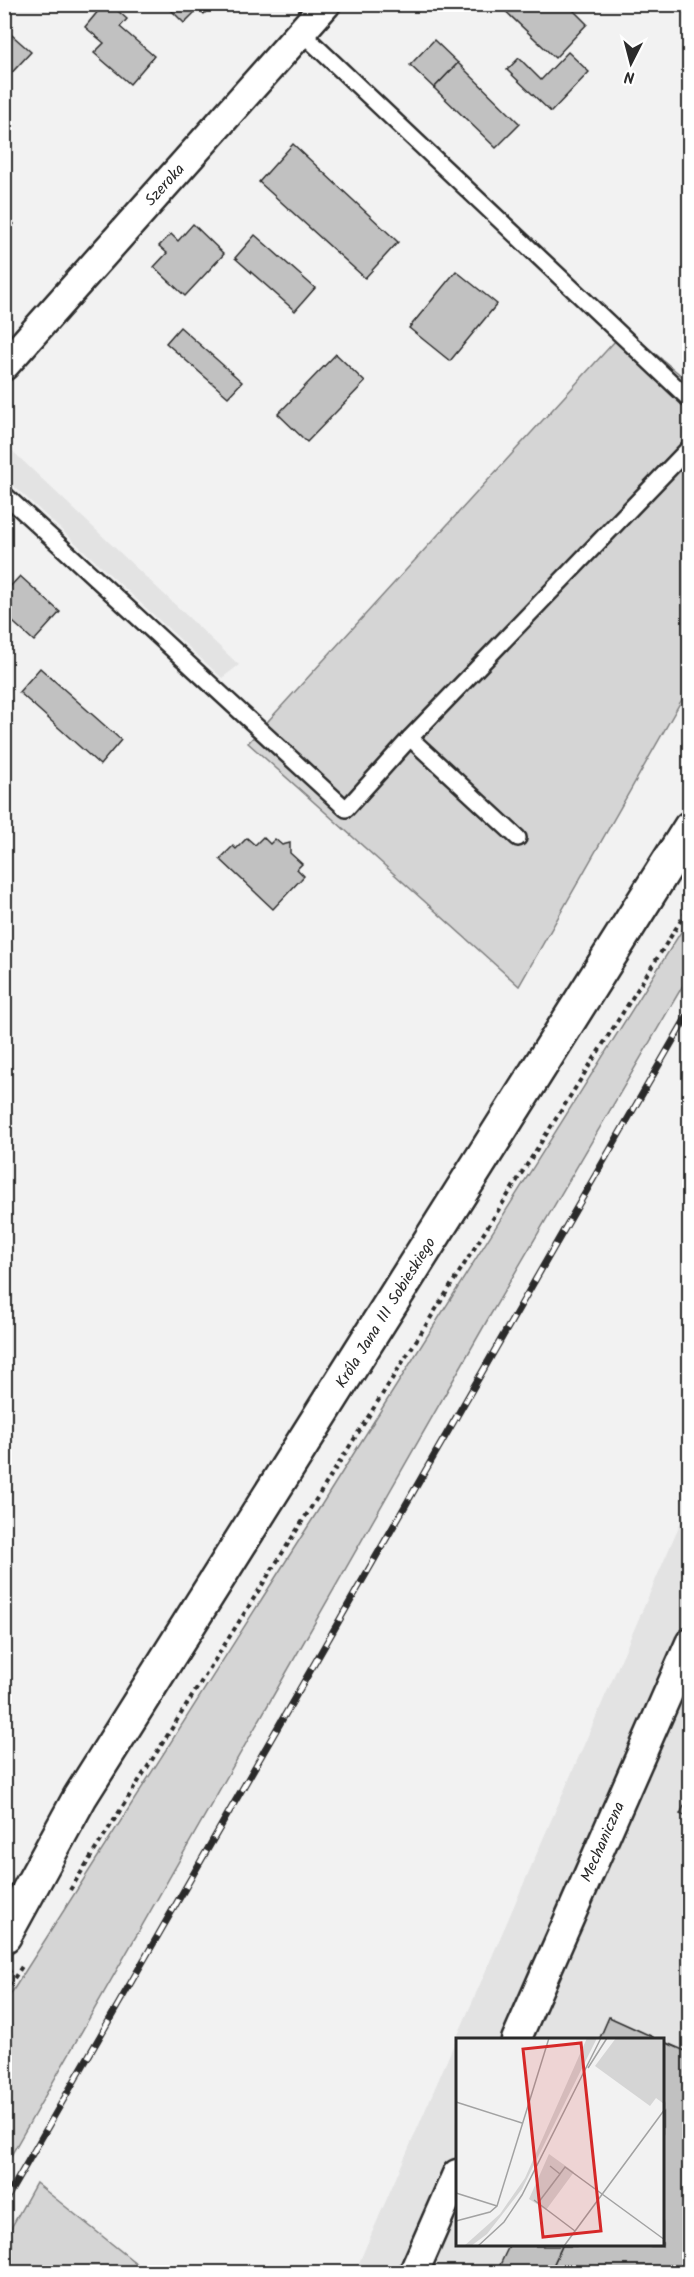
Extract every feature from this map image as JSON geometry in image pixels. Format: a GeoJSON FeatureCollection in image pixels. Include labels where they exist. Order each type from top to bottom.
{"type":"FeatureCollection","features":[{"type":"Feature","properties":{"kind":"main road","name":"Króla Jana III Sobieskiego"},"geometry":{"type":"LineString","coordinates":[[4,1936],[80,1797],[690,828]]}},
{"type":"Feature","properties":{"kind":"main road","name":"Króla Jana III Sobieskiego"},"geometry":{"type":"LineString","coordinates":[[4,1890],[80,1797]]}},
{"type":"Feature","properties":{"kind":"street","name":"Szeroka"},"geometry":{"type":"LineString","coordinates":[[4,366],[326,4]]}},
{"type":"Feature","properties":{"kind":"street","name":"Mechaniczna"},"geometry":{"type":"LineString","coordinates":[[517,2038],[690,1643]]}},
{"type":"Feature","properties":{"kind":"street"},"geometry":{"type":"LineString","coordinates":[[414,2272],[456,2176]]}},
{"type":"Feature","properties":{"kind":"lane"},"geometry":{"type":"LineString","coordinates":[[301,32],[690,400]]}},
{"type":"Feature","properties":{"kind":"lane"},"geometry":{"type":"LineString","coordinates":[[4,494],[346,809],[410,738],[690,447]]}},
{"type":"Feature","properties":{"kind":"lane"},"geometry":{"type":"LineString","coordinates":[[410,738],[518,838]]}},
{"type":"Feature","properties":{"kind":"path"},"geometry":{"type":"LineString","coordinates":[[68,1895],[690,906]]}},
{"type":"Feature","properties":{"kind":"path"},"geometry":{"type":"LineString","coordinates":[[4,1993],[24,1964]]}},
{"type":"Feature","properties":{"kind":"shaded area"},"geometry":{"type":"Polygon","coordinates":[[[626,329],[689,382],[689,687],[519,986],[248,743],[626,329]]]}},
{"type":"Feature","properties":{"kind":"shaded area"},"geometry":{"type":"Polygon","coordinates":[[[4,444],[239,665],[222,678],[5,478],[4,444]]]}},
{"type":"Feature","properties":{"kind":"shaded area"},"geometry":{"type":"Polygon","coordinates":[[[689,919],[689,975],[488,1319],[5,2166],[5,2003],[312,1520],[689,919]]]}},
{"type":"Feature","properties":{"kind":"shaded area"},"geometry":{"type":"Polygon","coordinates":[[[689,1503],[689,2272],[355,2272],[456,2039],[456,2247],[664,2247],[664,2038],[457,2038],[689,1503]]]}},
{"type":"Feature","properties":{"kind":"shaded area"},"geometry":{"type":"Polygon","coordinates":[[[36,2183],[147,2272],[5,2272],[5,2239],[36,2183]]]}},
{"type":"Feature","properties":{"kind":"building"},"geometry":{"type":"Polygon","coordinates":[[[104,4],[110,4],[127,19],[120,27],[154,56],[130,84],[94,53],[104,43],[85,27],[104,4]]]}},
{"type":"Feature","properties":{"kind":"building"},"geometry":{"type":"Polygon","coordinates":[[[165,4],[214,4],[204,14],[199,8],[184,23],[165,4]]]}},
{"type":"Feature","properties":{"kind":"building"},"geometry":{"type":"Polygon","coordinates":[[[498,4],[567,4],[587,24],[555,58],[498,4]]]}},
{"type":"Feature","properties":{"kind":"building"},"geometry":{"type":"Polygon","coordinates":[[[4,28],[31,52],[4,81],[4,28]]]}},
{"type":"Feature","properties":{"kind":"building"},"geometry":{"type":"Polygon","coordinates":[[[434,40],[458,63],[434,88],[410,65],[434,40]]]}},
{"type":"Feature","properties":{"kind":"building"},"geometry":{"type":"Polygon","coordinates":[[[568,52],[589,72],[551,112],[507,70],[519,58],[541,80],[568,52]]]}},
{"type":"Feature","properties":{"kind":"building"},"geometry":{"type":"Polygon","coordinates":[[[458,63],[520,124],[496,148],[434,88],[458,63]]]}},
{"type":"Feature","properties":{"kind":"building"},"geometry":{"type":"Polygon","coordinates":[[[293,144],[398,242],[365,278],[259,182],[293,144]]]}},
{"type":"Feature","properties":{"kind":"building"},"geometry":{"type":"Polygon","coordinates":[[[4,215],[14,224],[4,234],[4,215]]]}},
{"type":"Feature","properties":{"kind":"building"},"geometry":{"type":"Polygon","coordinates":[[[193,224],[224,254],[185,296],[154,267],[167,253],[159,246],[171,234],[178,241],[193,224]]]}},
{"type":"Feature","properties":{"kind":"building"},"geometry":{"type":"Polygon","coordinates":[[[255,235],[315,288],[295,311],[235,258],[255,235]]]}},
{"type":"Feature","properties":{"kind":"building"},"geometry":{"type":"Polygon","coordinates":[[[456,271],[497,304],[450,361],[409,328],[456,271]]]}},
{"type":"Feature","properties":{"kind":"building"},"geometry":{"type":"Polygon","coordinates":[[[180,327],[242,382],[228,397],[166,343],[180,327]]]}},
{"type":"Feature","properties":{"kind":"building"},"geometry":{"type":"Polygon","coordinates":[[[336,354],[365,382],[307,442],[278,414],[336,354]]]}},
{"type":"Feature","properties":{"kind":"building"},"geometry":{"type":"Polygon","coordinates":[[[20,576],[60,612],[34,641],[4,614],[4,593],[20,576]]]}},
{"type":"Feature","properties":{"kind":"building"},"geometry":{"type":"Polygon","coordinates":[[[40,668],[121,740],[100,765],[19,692],[40,668]]]}},
{"type":"Feature","properties":{"kind":"building"},"geometry":{"type":"Polygon","coordinates":[[[263,837],[270,844],[275,839],[282,845],[290,843],[290,853],[302,864],[297,869],[304,876],[273,909],[220,859],[233,846],[236,849],[247,838],[255,845],[263,837]]]}},
{"type":"Feature","properties":{"kind":"building"},"geometry":{"type":"Polygon","coordinates":[[[690,1794],[690,1818],[680,1814],[690,1794]]]}},
{"type":"Feature","properties":{"kind":"building"},"geometry":{"type":"Polygon","coordinates":[[[609,2017],[653,2037],[653,2038],[600,2038],[609,2017]]]}},
{"type":"Feature","properties":{"kind":"building"},"geometry":{"type":"Polygon","coordinates":[[[664,2042],[690,2053],[690,2272],[550,2272],[562,2247],[664,2247],[664,2042]]]}},
{"type":"Feature","properties":{"kind":"building"},"geometry":{"type":"Polygon","coordinates":[[[509,2247],[562,2247],[550,2272],[505,2272],[498,2269],[509,2247]]]}},
{"type":"Feature","properties":{"kind":"railway"},"geometry":{"type":"LineString","coordinates":[[4,2203],[690,1011]]}}]}
